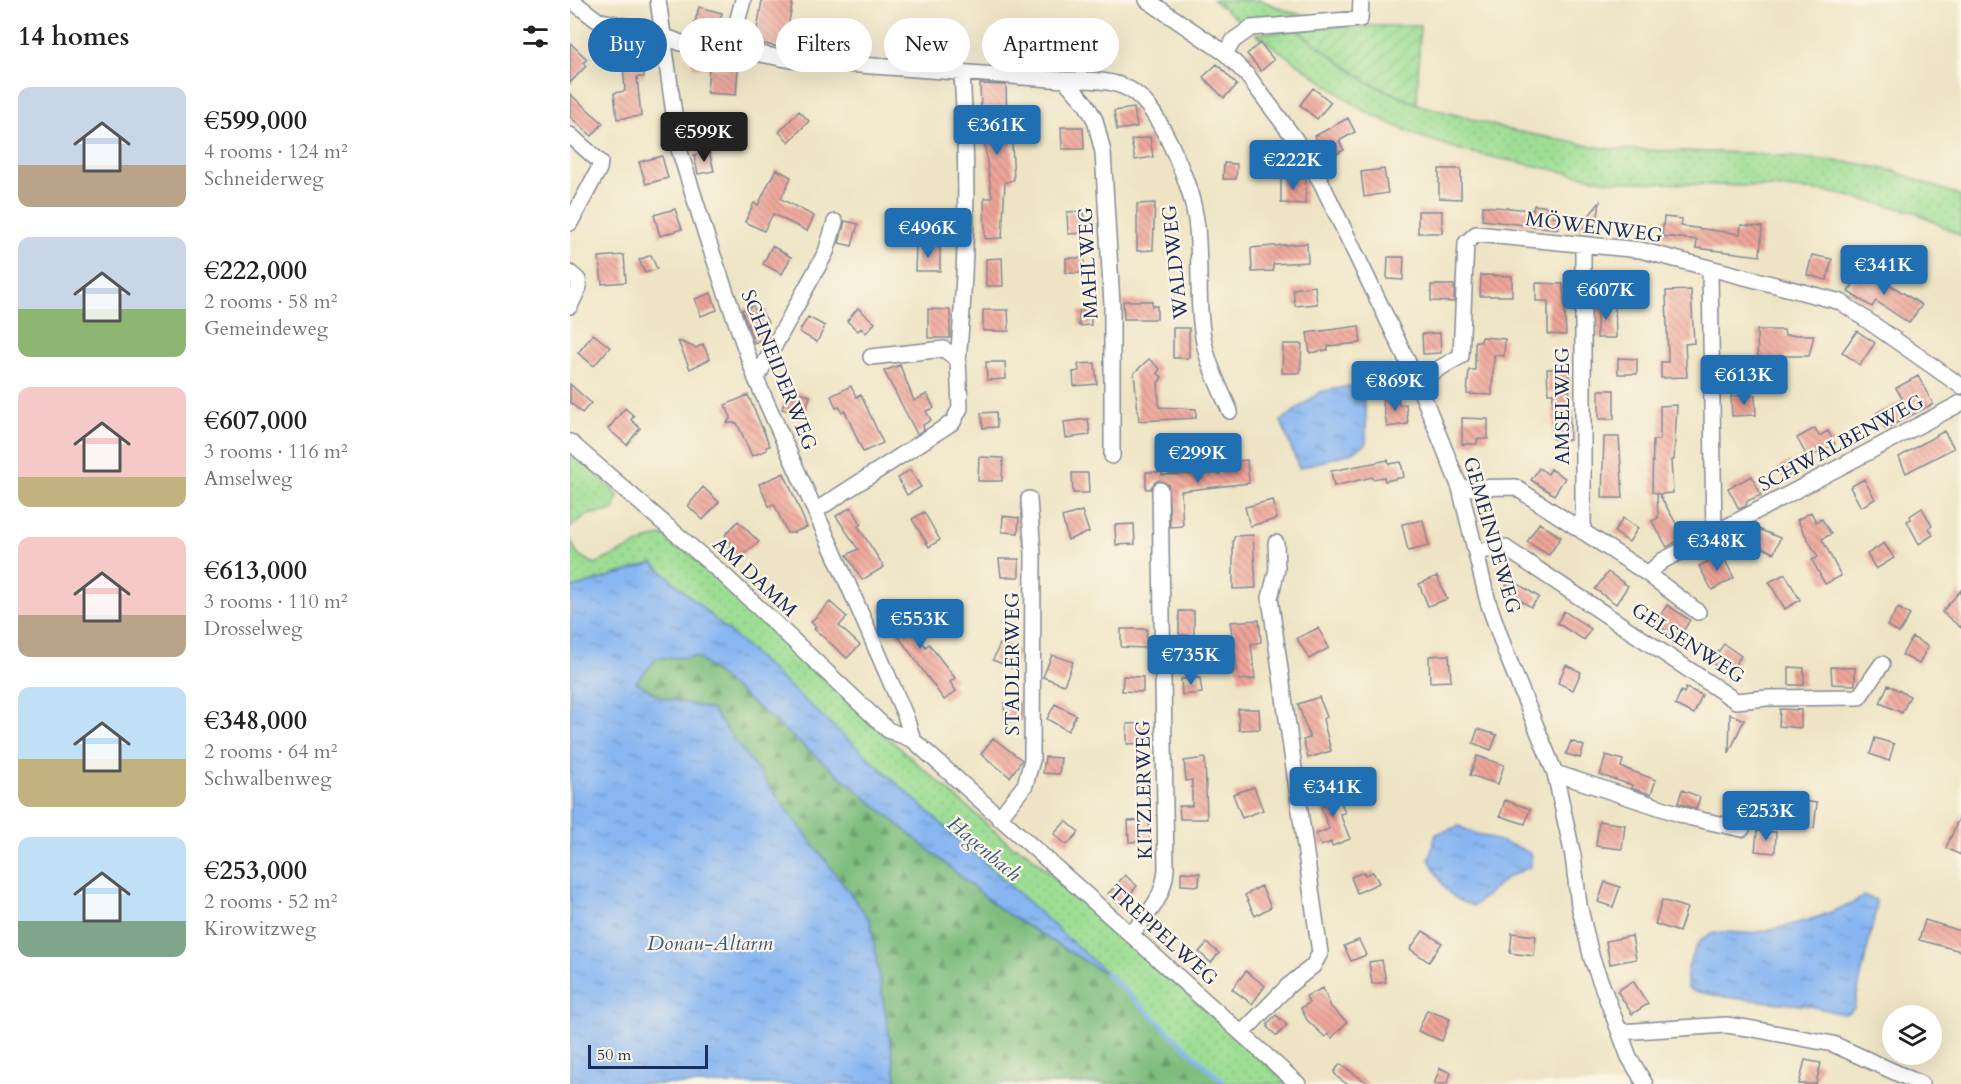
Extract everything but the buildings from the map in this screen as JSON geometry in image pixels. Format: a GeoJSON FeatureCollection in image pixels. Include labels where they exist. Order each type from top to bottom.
{"type":"FeatureCollection","features":[{"type":"Feature","properties":{"kind":"street","name":"WALDWEG"},"geometry":{"type":"LineString","coordinates":[[571,0],[594,18]]}},
{"type":"Feature","properties":{"kind":"street","name":"SCHNEIDERWEG"},"geometry":{"type":"LineString","coordinates":[[658,0],[661,18]]}},
{"type":"Feature","properties":{"kind":"street"},"geometry":{"type":"LineString","coordinates":[[738,18],[743,0]]}},
{"type":"Feature","properties":{"kind":"street","name":"GEMEINDEWEG"},"geometry":{"type":"LineString","coordinates":[[1147,0],[1226,53],[1247,75],[1295,139],[1316,173],[1417,381],[1460,488],[1488,602],[1506,653],[1556,773],[1573,856],[1579,905],[1592,959],[1629,1057],[1645,1084]]}},
{"type":"Feature","properties":{"kind":"street"},"geometry":{"type":"LineString","coordinates":[[1226,53],[1234,40],[1251,28],[1360,19],[1361,0]]}},
{"type":"Feature","properties":{"kind":"street","name":"WALDWEG"},"geometry":{"type":"LineString","coordinates":[[764,55],[791,60],[962,73],[1065,80],[1098,79],[1123,85],[1146,102],[1158,118],[1183,171],[1193,206],[1199,251],[1198,292],[1205,348],[1230,411]]}},
{"type":"Feature","properties":{"kind":"street","name":"SCHNEIDERWEG"},"geometry":{"type":"LineString","coordinates":[[667,58],[680,149],[708,241],[756,379],[900,705],[913,740]]}},
{"type":"Feature","properties":{"kind":"street"},"geometry":{"type":"LineString","coordinates":[[815,511],[953,422],[960,408],[958,360],[963,309],[965,118],[962,73]]}},
{"type":"Feature","properties":{"kind":"street","name":"MAHLWEG"},"geometry":{"type":"LineString","coordinates":[[1065,80],[1086,104],[1095,120],[1103,152],[1112,304],[1112,456]]}},
{"type":"Feature","properties":{"kind":"street"},"geometry":{"type":"LineString","coordinates":[[570,135],[600,162],[599,169],[570,223]]}},
{"type":"Feature","properties":{"kind":"street"},"geometry":{"type":"LineString","coordinates":[[756,379],[826,252],[834,222]]}},
{"type":"Feature","properties":{"kind":"street","name":"MÖWENWEG"},"geometry":{"type":"LineString","coordinates":[[1417,381],[1461,356],[1466,243],[1476,234],[1640,250],[1710,270],[1841,302],[1961,386]]}},
{"type":"Feature","properties":{"kind":"street","name":"AMSELWEG"},"geometry":{"type":"LineString","coordinates":[[1583,245],[1583,532]]}},
{"type":"Feature","properties":{"kind":"street"},"geometry":{"type":"LineString","coordinates":[[1710,270],[1714,534]]}},
{"type":"Feature","properties":{"kind":"street"},"geometry":{"type":"LineString","coordinates":[[570,273],[578,280],[579,287],[570,306]]}},
{"type":"Feature","properties":{"kind":"street"},"geometry":{"type":"LineString","coordinates":[[871,357],[944,349],[958,360]]}},
{"type":"Feature","properties":{"kind":"street","name":"SCHWALBENWEG"},"geometry":{"type":"LineString","coordinates":[[1648,574],[1662,561],[1961,403]]}},
{"type":"Feature","properties":{"kind":"street","name":"AM DAMM"},"geometry":{"type":"LineString","coordinates":[[570,442],[725,576],[888,730],[913,740]]}},
{"type":"Feature","properties":{"kind":"street"},"geometry":{"type":"LineString","coordinates":[[1460,488],[1515,487],[1648,574],[1698,612]]}},
{"type":"Feature","properties":{"kind":"street","name":"KITZLERWEG"},"geometry":{"type":"LineString","coordinates":[[1131,934],[1157,903],[1165,887],[1160,490]]}},
{"type":"Feature","properties":{"kind":"street","name":"STADLERWEG"},"geometry":{"type":"LineString","coordinates":[[999,818],[1025,784],[1032,760],[1033,554],[1029,499]]}},
{"type":"Feature","properties":{"kind":"street"},"geometry":{"type":"LineString","coordinates":[[1242,1034],[1288,987],[1313,966],[1320,953],[1270,598],[1277,569],[1276,543]]}},
{"type":"Feature","properties":{"kind":"street","name":"GELSENWEG"},"geometry":{"type":"LineString","coordinates":[[1477,552],[1504,547],[1736,701],[1767,698],[1859,697],[1882,664]]}},
{"type":"Feature","properties":{"kind":"street","name":"TREPPELWEG"},"geometry":{"type":"LineString","coordinates":[[913,740],[1298,1084]]}},
{"type":"Feature","properties":{"kind":"street"},"geometry":{"type":"LineString","coordinates":[[1556,773],[1692,818],[1742,829]]}},
{"type":"Feature","properties":{"kind":"street"},"geometry":{"type":"LineString","coordinates":[[1620,1032],[1726,1025],[1748,1028],[1833,1044],[1921,1084]]}},
{"type":"Feature","properties":{"kind":"green space"},"geometry":{"type":"Polygon","coordinates":[[[1213,0],[1261,0],[1289,12],[1325,18],[1245,25],[1213,0]]]}},
{"type":"Feature","properties":{"kind":"green space"},"geometry":{"type":"Polygon","coordinates":[[[1338,26],[1420,26],[1417,104],[1369,83],[1297,30],[1338,26]]]}},
{"type":"Feature","properties":{"kind":"green space"},"geometry":{"type":"Polygon","coordinates":[[[1297,30],[1369,83],[1417,104],[1510,130],[1608,149],[1749,153],[1855,163],[1893,171],[1961,196],[1961,236],[1915,212],[1830,192],[1772,187],[1608,181],[1464,151],[1416,135],[1364,111],[1256,34],[1297,30]]]}},
{"type":"Feature","properties":{"kind":"green space"},"geometry":{"type":"Polygon","coordinates":[[[570,449],[618,495],[614,510],[586,515],[570,528],[570,449]]]}},
{"type":"Feature","properties":{"kind":"green space"},"geometry":{"type":"Polygon","coordinates":[[[666,535],[886,736],[1011,845],[1025,851],[1289,1084],[1225,1084],[653,563],[570,589],[570,539],[578,555],[595,564],[652,538],[666,535]]]}},
{"type":"Feature","properties":{"kind":"green space"},"geometry":{"type":"Polygon","coordinates":[[[697,657],[1001,910],[1111,977],[1225,1084],[897,1084],[870,920],[712,710],[660,697],[636,682],[657,658],[697,657]]]}},
{"type":"Feature","properties":{"kind":"water"},"geometry":{"type":"Polygon","coordinates":[[[1349,386],[1362,394],[1366,414],[1366,444],[1351,453],[1299,468],[1281,421],[1320,392],[1349,386]]]}},
{"type":"Feature","properties":{"kind":"water","name":"Donau-Altarm"},"geometry":{"type":"Polygon","coordinates":[[[653,563],[1111,977],[1001,910],[697,657],[657,658],[636,682],[660,697],[712,710],[870,920],[897,1084],[570,1084],[570,589],[653,563]]]}},
{"type":"Feature","properties":{"kind":"water"},"geometry":{"type":"Polygon","coordinates":[[[1459,826],[1526,851],[1532,855],[1530,867],[1508,877],[1474,906],[1457,899],[1446,889],[1429,859],[1436,834],[1459,826]]]}},
{"type":"Feature","properties":{"kind":"water"},"geometry":{"type":"Polygon","coordinates":[[[1865,896],[1876,900],[1876,910],[1854,1008],[1850,1012],[1843,1014],[1810,1006],[1725,997],[1692,991],[1688,987],[1687,973],[1694,950],[1709,935],[1724,932],[1750,933],[1779,928],[1824,915],[1865,896]]]}},
{"type":"Feature","properties":{"kind":"waterway","name":"Hagenbach"},"geometry":{"type":"LineString","coordinates":[[1106,973],[1225,1084]]}}]}
